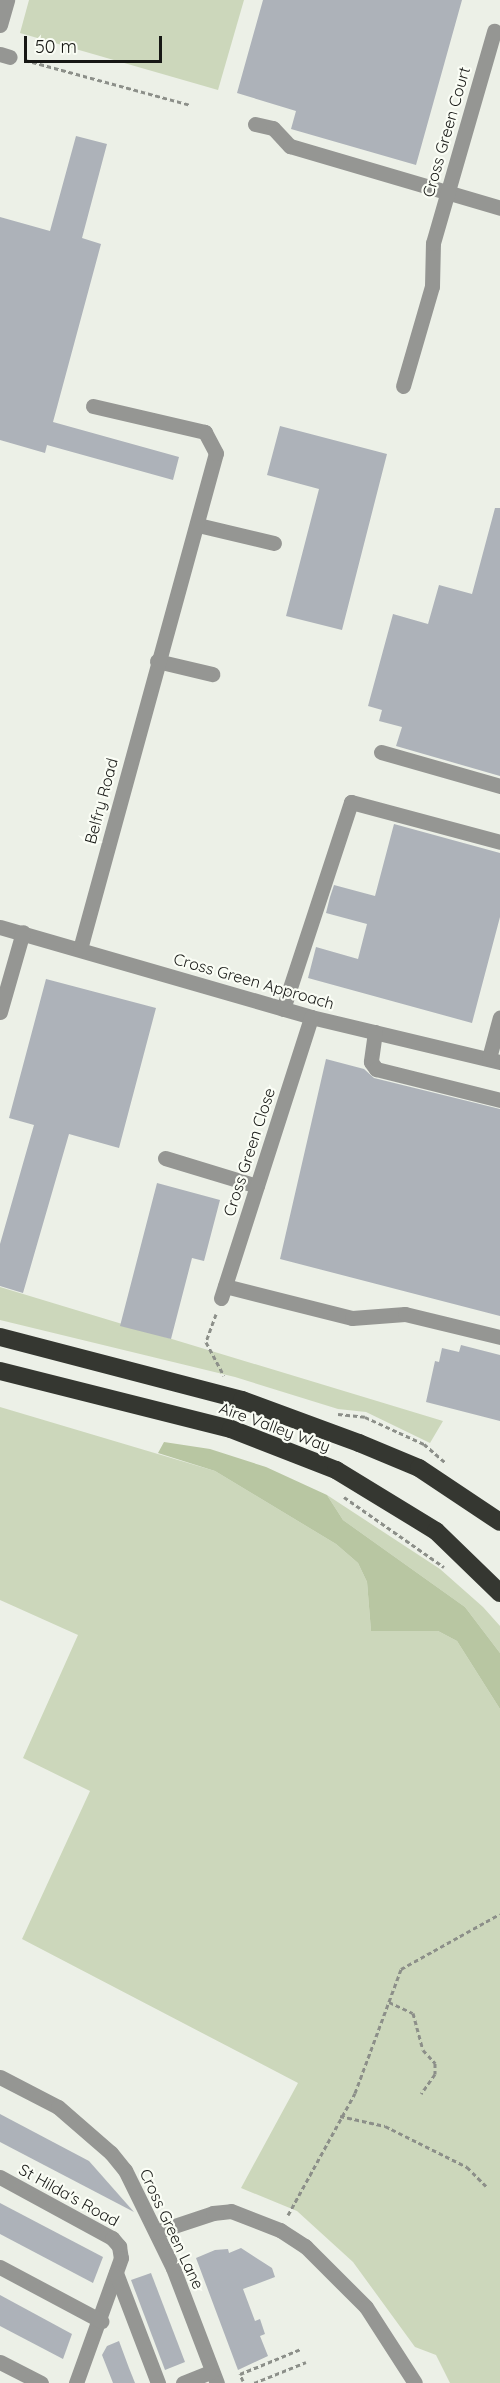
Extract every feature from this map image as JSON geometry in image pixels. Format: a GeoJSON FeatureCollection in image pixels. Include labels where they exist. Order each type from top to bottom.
{"type":"FeatureCollection","features":[{"type":"Feature","properties":{"kind":"highway","name":"Aire Valley Way"},"geometry":{"type":"LineString","coordinates":[[0,1337],[242,1400],[348,1439],[419,1468],[500,1522]]}},
{"type":"Feature","properties":{"kind":"highway","name":"Aire Valley Way"},"geometry":{"type":"LineString","coordinates":[[0,1371],[231,1429],[336,1470],[436,1531],[500,1593]]}},
{"type":"Feature","properties":{"kind":"street"},"geometry":{"type":"LineString","coordinates":[[0,25],[7,0]]}},
{"type":"Feature","properties":{"kind":"street","name":"Cross Green Court"},"geometry":{"type":"LineString","coordinates":[[403,386],[432,286],[433,243],[494,31]]}},
{"type":"Feature","properties":{"kind":"street"},"geometry":{"type":"LineString","coordinates":[[255,124],[273,128],[290,146],[500,208]]}},
{"type":"Feature","properties":{"kind":"street","name":"Belfry Road"},"geometry":{"type":"LineString","coordinates":[[80,949],[157,661],[182,586],[216,453],[213,441],[205,432],[93,406]]}},
{"type":"Feature","properties":{"kind":"street"},"geometry":{"type":"LineString","coordinates":[[198,525],[274,543]]}},
{"type":"Feature","properties":{"kind":"street"},"geometry":{"type":"LineString","coordinates":[[157,661],[212,674]]}},
{"type":"Feature","properties":{"kind":"street"},"geometry":{"type":"LineString","coordinates":[[381,752],[500,786]]}},
{"type":"Feature","properties":{"kind":"street"},"geometry":{"type":"LineString","coordinates":[[283,1009],[351,802],[500,842]]}},
{"type":"Feature","properties":{"kind":"street","name":"Cross Green Approach"},"geometry":{"type":"LineString","coordinates":[[0,927],[311,1017],[494,1060]]}},
{"type":"Feature","properties":{"kind":"street"},"geometry":{"type":"LineString","coordinates":[[0,1012],[23,932]]}},
{"type":"Feature","properties":{"kind":"street","name":"Cross Green Close"},"geometry":{"type":"LineString","coordinates":[[223,1292],[311,1017]]}},
{"type":"Feature","properties":{"kind":"street"},"geometry":{"type":"LineString","coordinates":[[494,1060],[500,1017]]}},
{"type":"Feature","properties":{"kind":"street"},"geometry":{"type":"LineString","coordinates":[[375,1032],[371,1062],[376,1069],[500,1100]]}},
{"type":"Feature","properties":{"kind":"street"},"geometry":{"type":"LineString","coordinates":[[165,1158],[257,1186]]}},
{"type":"Feature","properties":{"kind":"street"},"geometry":{"type":"LineString","coordinates":[[223,1292],[352,1318],[405,1314],[500,1337]]}},
{"type":"Feature","properties":{"kind":"street","name":"Cross Green Lane"},"geometry":{"type":"LineString","coordinates":[[0,2077],[58,2107],[111,2152],[136,2190],[156,2232],[214,2377]]}},
{"type":"Feature","properties":{"kind":"street","name":"St Hilda's Road"},"geometry":{"type":"LineString","coordinates":[[0,2177],[112,2238],[119,2246],[121,2258],[116,2273]]}},
{"type":"Feature","properties":{"kind":"street"},"geometry":{"type":"LineString","coordinates":[[156,2232],[213,2212],[231,2211],[280,2230],[305,2246],[360,2300],[415,2383]]}},
{"type":"Feature","properties":{"kind":"street"},"geometry":{"type":"LineString","coordinates":[[0,2267],[101,2321]]}},
{"type":"Feature","properties":{"kind":"street"},"geometry":{"type":"LineString","coordinates":[[76,2383],[101,2321],[116,2273]]}},
{"type":"Feature","properties":{"kind":"street"},"geometry":{"type":"LineString","coordinates":[[116,2273],[158,2383]]}},
{"type":"Feature","properties":{"kind":"street"},"geometry":{"type":"LineString","coordinates":[[0,2362],[41,2383]]}},
{"type":"Feature","properties":{"kind":"street"},"geometry":{"type":"LineString","coordinates":[[183,2383],[214,2377]]}},
{"type":"Feature","properties":{"kind":"path"},"geometry":{"type":"LineString","coordinates":[[5,56],[191,105]]}},
{"type":"Feature","properties":{"kind":"path"},"geometry":{"type":"LineString","coordinates":[[223,1292],[206,1342],[225,1380]]}},
{"type":"Feature","properties":{"kind":"path"},"geometry":{"type":"LineString","coordinates":[[342,1495],[348,1503],[451,1572]]}},
{"type":"Feature","properties":{"kind":"path"},"geometry":{"type":"LineString","coordinates":[[280,2230],[340,2116],[355,2093],[401,1968],[500,1914]]}},
{"type":"Feature","properties":{"kind":"path"},"geometry":{"type":"LineString","coordinates":[[388,2002],[413,2013],[423,2050],[435,2063],[435,2074],[422,2094]]}},
{"type":"Feature","properties":{"kind":"path"},"geometry":{"type":"LineString","coordinates":[[340,2116],[385,2126],[467,2167],[486,2186]]}},
{"type":"Feature","properties":{"kind":"path"},"geometry":{"type":"LineString","coordinates":[[242,2382],[240,2374],[301,2349]]}},
{"type":"Feature","properties":{"kind":"path"},"geometry":{"type":"LineString","coordinates":[[254,2383],[306,2362]]}},
{"type":"Feature","properties":{"kind":"green space"},"geometry":{"type":"Polygon","coordinates":[[[29,0],[244,0],[218,90],[20,33],[29,0]]]}},
{"type":"Feature","properties":{"kind":"green space"},"geometry":{"type":"Polygon","coordinates":[[[0,1287],[443,1421],[430,1443],[366,1412],[338,1409],[235,1377],[0,1320],[0,1287]]]}},
{"type":"Feature","properties":{"kind":"green space"},"geometry":{"type":"Polygon","coordinates":[[[0,1407],[215,1471],[336,1544],[358,1563],[367,1582],[371,1631],[438,1631],[457,1641],[500,1709],[500,2383],[450,2383],[436,2355],[415,2347],[353,2262],[297,2211],[241,2188],[298,2083],[22,1939],[90,1791],[23,1758],[78,1635],[0,1600],[0,1407]]]}},
{"type":"Feature","properties":{"kind":"green space"},"geometry":{"type":"Polygon","coordinates":[[[164,1442],[210,1449],[266,1467],[327,1495],[343,1520],[465,1607],[500,1653],[500,1709],[457,1641],[438,1631],[371,1631],[367,1582],[358,1563],[336,1544],[215,1471],[158,1453],[164,1442]]]}},
{"type":"Feature","properties":{"kind":"green space"},"geometry":{"type":"Polygon","coordinates":[[[327,1495],[440,1569],[483,1607],[500,1626],[500,1653],[465,1607],[343,1520],[327,1495]]]}},
{"type":"Feature","properties":{"kind":"building"},"geometry":{"type":"Polygon","coordinates":[[[263,0],[462,0],[416,165],[291,129],[296,111],[237,93],[263,0]]]}},
{"type":"Feature","properties":{"kind":"building"},"geometry":{"type":"Polygon","coordinates":[[[76,136],[107,144],[82,238],[101,244],[53,422],[179,457],[173,480],[47,445],[45,453],[0,440],[0,217],[50,231],[76,136]]]}},
{"type":"Feature","properties":{"kind":"building"},"geometry":{"type":"Polygon","coordinates":[[[280,426],[387,454],[342,630],[286,616],[319,489],[267,475],[280,426]]]}},
{"type":"Feature","properties":{"kind":"building"},"geometry":{"type":"Polygon","coordinates":[[[495,508],[500,508],[500,776],[396,746],[402,727],[379,721],[382,710],[368,706],[393,614],[428,624],[439,585],[472,594],[495,508]]]}},
{"type":"Feature","properties":{"kind":"building"},"geometry":{"type":"Polygon","coordinates":[[[394,824],[500,853],[500,917],[472,1023],[308,978],[316,947],[358,959],[367,924],[326,913],[330,897],[334,885],[375,896],[394,824]]]}},
{"type":"Feature","properties":{"kind":"building"},"geometry":{"type":"Polygon","coordinates":[[[46,979],[156,1008],[119,1148],[69,1134],[23,1293],[0,1286],[0,1244],[34,1125],[9,1118],[46,979]]]}},
{"type":"Feature","properties":{"kind":"building"},"geometry":{"type":"Polygon","coordinates":[[[326,1059],[364,1069],[374,1078],[500,1109],[500,1316],[280,1259],[326,1059]]]}},
{"type":"Feature","properties":{"kind":"building"},"geometry":{"type":"Polygon","coordinates":[[[157,1183],[220,1200],[204,1261],[192,1258],[171,1339],[120,1326],[157,1183]]]}},
{"type":"Feature","properties":{"kind":"building"},"geometry":{"type":"Polygon","coordinates":[[[461,1345],[500,1355],[500,1421],[426,1402],[435,1361],[439,1362],[442,1348],[459,1352],[461,1345]]]}},
{"type":"Feature","properties":{"kind":"building"},"geometry":{"type":"Polygon","coordinates":[[[0,2114],[89,2161],[134,2212],[0,2142],[0,2114]]]}},
{"type":"Feature","properties":{"kind":"building"},"geometry":{"type":"Polygon","coordinates":[[[0,2203],[103,2257],[93,2283],[0,2234],[0,2203]]]}},
{"type":"Feature","properties":{"kind":"building"},"geometry":{"type":"Polygon","coordinates":[[[241,2248],[272,2268],[275,2277],[243,2289],[255,2321],[260,2319],[265,2334],[260,2336],[268,2356],[238,2370],[196,2258],[215,2250],[228,2249],[229,2253],[241,2248]]]}},
{"type":"Feature","properties":{"kind":"building"},"geometry":{"type":"Polygon","coordinates":[[[151,2273],[185,2362],[165,2370],[131,2280],[151,2273]]]}},
{"type":"Feature","properties":{"kind":"building"},"geometry":{"type":"Polygon","coordinates":[[[0,2295],[72,2334],[63,2359],[0,2326],[0,2295]]]}},
{"type":"Feature","properties":{"kind":"building"},"geometry":{"type":"Polygon","coordinates":[[[119,2341],[135,2383],[113,2383],[102,2355],[107,2346],[119,2341]]]}}]}
